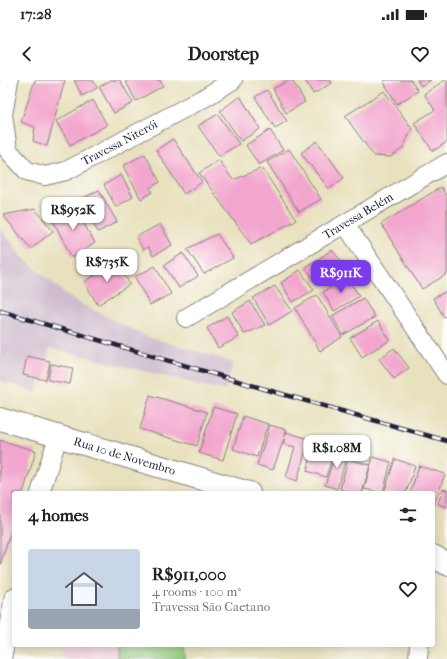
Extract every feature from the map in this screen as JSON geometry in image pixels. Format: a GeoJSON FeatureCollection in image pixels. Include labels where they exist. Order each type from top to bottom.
{"type":"FeatureCollection","features":[{"type":"Feature","properties":{"kind":"main road","name":"Rua 10 de Novembro"},"geometry":{"type":"LineString","coordinates":[[0,419],[242,491]]}},
{"type":"Feature","properties":{"kind":"main road"},"geometry":{"type":"LineString","coordinates":[[435,557],[447,564]]}},
{"type":"Feature","properties":{"kind":"street","name":"Travessa Niterói"},"geometry":{"type":"LineString","coordinates":[[8,80],[4,116],[8,150],[26,171],[45,176],[66,171],[204,98],[233,80]]}},
{"type":"Feature","properties":{"kind":"street","name":"Travessa Belém"},"geometry":{"type":"LineString","coordinates":[[186,318],[447,163]]}},
{"type":"Feature","properties":{"kind":"street"},"geometry":{"type":"LineString","coordinates":[[345,224],[447,375]]}},
{"type":"Feature","properties":{"kind":"street"},"geometry":{"type":"LineString","coordinates":[[41,491],[58,437]]}},
{"type":"Feature","properties":{"kind":"street"},"geometry":{"type":"LineString","coordinates":[[2,659],[12,607]]}},
{"type":"Feature","properties":{"kind":"street"},"geometry":{"type":"LineString","coordinates":[[418,659],[419,647]]}},
{"type":"Feature","properties":{"kind":"shaded area"},"geometry":{"type":"Polygon","coordinates":[[[0,228],[25,260],[73,300],[148,337],[233,362],[225,391],[50,348],[37,392],[0,381],[0,228]]]}},
{"type":"Feature","properties":{"kind":"shaded area"},"geometry":{"type":"Polygon","coordinates":[[[62,647],[117,647],[117,659],[62,659],[62,647]]]}},
{"type":"Feature","properties":{"kind":"green space"},"geometry":{"type":"Polygon","coordinates":[[[117,647],[184,647],[185,659],[117,659],[117,647]]]}},
{"type":"Feature","properties":{"kind":"building"},"geometry":{"type":"Polygon","coordinates":[[[35,80],[65,80],[47,146],[33,141],[35,127],[21,122],[35,80]]]}},
{"type":"Feature","properties":{"kind":"building"},"geometry":{"type":"Polygon","coordinates":[[[74,80],[93,80],[97,88],[82,96],[74,80]]]}},
{"type":"Feature","properties":{"kind":"building"},"geometry":{"type":"Polygon","coordinates":[[[111,80],[120,80],[133,103],[114,113],[99,87],[111,80]]]}},
{"type":"Feature","properties":{"kind":"building"},"geometry":{"type":"Polygon","coordinates":[[[125,80],[160,80],[163,86],[136,101],[125,80]]]}},
{"type":"Feature","properties":{"kind":"building"},"geometry":{"type":"Polygon","coordinates":[[[289,80],[292,80],[305,102],[286,113],[273,89],[289,80]]]}},
{"type":"Feature","properties":{"kind":"building"},"geometry":{"type":"Polygon","coordinates":[[[305,80],[330,80],[332,83],[313,94],[305,80]]]}},
{"type":"Feature","properties":{"kind":"building"},"geometry":{"type":"Polygon","coordinates":[[[411,80],[418,91],[397,104],[383,81],[411,80]]]}},
{"type":"Feature","properties":{"kind":"building"},"geometry":{"type":"Polygon","coordinates":[[[417,80],[431,80],[421,86],[417,80]]]}},
{"type":"Feature","properties":{"kind":"building"},"geometry":{"type":"Polygon","coordinates":[[[447,80],[447,142],[433,151],[414,123],[435,110],[424,94],[447,80]]]}},
{"type":"Feature","properties":{"kind":"building"},"geometry":{"type":"Polygon","coordinates":[[[267,90],[287,121],[275,128],[255,97],[267,90]]]}},
{"type":"Feature","properties":{"kind":"building"},"geometry":{"type":"Polygon","coordinates":[[[384,91],[412,128],[403,148],[391,157],[374,156],[345,116],[384,91]]]}},
{"type":"Feature","properties":{"kind":"building"},"geometry":{"type":"Polygon","coordinates":[[[240,96],[260,129],[241,141],[220,111],[240,96]]]}},
{"type":"Feature","properties":{"kind":"building"},"geometry":{"type":"Polygon","coordinates":[[[93,100],[107,125],[70,145],[56,121],[93,100]]]}},
{"type":"Feature","properties":{"kind":"building"},"geometry":{"type":"Polygon","coordinates":[[[218,114],[239,144],[219,156],[198,126],[218,114]]]}},
{"type":"Feature","properties":{"kind":"building"},"geometry":{"type":"Polygon","coordinates":[[[270,130],[283,150],[259,165],[246,145],[270,130]]]}},
{"type":"Feature","properties":{"kind":"building"},"geometry":{"type":"Polygon","coordinates":[[[173,139],[202,182],[184,194],[156,150],[173,139]]]}},
{"type":"Feature","properties":{"kind":"building"},"geometry":{"type":"Polygon","coordinates":[[[317,141],[344,178],[329,189],[301,153],[317,141]]]}},
{"type":"Feature","properties":{"kind":"building"},"geometry":{"type":"Polygon","coordinates":[[[289,149],[321,199],[299,212],[267,162],[289,149]]]}},
{"type":"Feature","properties":{"kind":"building"},"geometry":{"type":"Polygon","coordinates":[[[145,154],[160,182],[150,188],[153,192],[141,199],[123,166],[145,154]]]}},
{"type":"Feature","properties":{"kind":"building"},"geometry":{"type":"Polygon","coordinates":[[[219,160],[233,180],[262,168],[296,220],[251,244],[199,173],[219,160]]]}},
{"type":"Feature","properties":{"kind":"building"},"geometry":{"type":"Polygon","coordinates":[[[121,175],[133,197],[116,207],[104,185],[121,175]]]}},
{"type":"Feature","properties":{"kind":"building"},"geometry":{"type":"Polygon","coordinates":[[[441,187],[447,197],[447,274],[422,289],[381,224],[441,187]]]}},
{"type":"Feature","properties":{"kind":"building"},"geometry":{"type":"Polygon","coordinates":[[[99,190],[117,222],[98,232],[80,200],[99,190]]]}},
{"type":"Feature","properties":{"kind":"building"},"geometry":{"type":"Polygon","coordinates":[[[73,205],[95,243],[72,258],[51,216],[73,205]]]}},
{"type":"Feature","properties":{"kind":"building"},"geometry":{"type":"Polygon","coordinates":[[[35,209],[53,231],[31,249],[3,215],[35,209]]]}},
{"type":"Feature","properties":{"kind":"building"},"geometry":{"type":"Polygon","coordinates":[[[160,224],[172,245],[153,256],[148,247],[143,250],[136,237],[160,224]]]}},
{"type":"Feature","properties":{"kind":"building"},"geometry":{"type":"Polygon","coordinates":[[[217,234],[233,258],[204,274],[187,249],[217,234]]]}},
{"type":"Feature","properties":{"kind":"building"},"geometry":{"type":"Polygon","coordinates":[[[332,250],[347,268],[316,282],[305,267],[332,250]]]}},
{"type":"Feature","properties":{"kind":"building"},"geometry":{"type":"Polygon","coordinates":[[[183,253],[198,276],[179,288],[164,265],[183,253]]]}},
{"type":"Feature","properties":{"kind":"building"},"geometry":{"type":"Polygon","coordinates":[[[115,262],[130,284],[98,305],[84,282],[115,262]]]}},
{"type":"Feature","properties":{"kind":"building"},"geometry":{"type":"Polygon","coordinates":[[[155,266],[171,294],[150,305],[135,277],[155,266]]]}},
{"type":"Feature","properties":{"kind":"building"},"geometry":{"type":"Polygon","coordinates":[[[300,270],[314,290],[293,302],[281,283],[300,270]]]}},
{"type":"Feature","properties":{"kind":"building"},"geometry":{"type":"Polygon","coordinates":[[[347,277],[359,296],[334,311],[323,292],[347,277]]]}},
{"type":"Feature","properties":{"kind":"building"},"geometry":{"type":"Polygon","coordinates":[[[275,286],[292,311],[269,325],[253,298],[275,286]]]}},
{"type":"Feature","properties":{"kind":"building"},"geometry":{"type":"Polygon","coordinates":[[[447,291],[447,316],[444,317],[433,298],[447,291]]]}},
{"type":"Feature","properties":{"kind":"building"},"geometry":{"type":"Polygon","coordinates":[[[317,295],[342,337],[320,351],[295,308],[317,295]]]}},
{"type":"Feature","properties":{"kind":"building"},"geometry":{"type":"Polygon","coordinates":[[[363,298],[375,317],[343,335],[332,316],[363,298]]]}},
{"type":"Feature","properties":{"kind":"building"},"geometry":{"type":"Polygon","coordinates":[[[250,301],[265,325],[244,334],[232,312],[250,301]]]}},
{"type":"Feature","properties":{"kind":"building"},"geometry":{"type":"Polygon","coordinates":[[[227,316],[239,337],[218,348],[207,328],[227,316]]]}},
{"type":"Feature","properties":{"kind":"building"},"geometry":{"type":"Polygon","coordinates":[[[378,321],[390,340],[362,357],[350,338],[378,321]]]}},
{"type":"Feature","properties":{"kind":"building"},"geometry":{"type":"Polygon","coordinates":[[[394,348],[409,368],[394,379],[379,359],[394,348]]]}},
{"type":"Feature","properties":{"kind":"building"},"geometry":{"type":"Polygon","coordinates":[[[27,356],[50,361],[46,380],[23,375],[27,356]]]}},
{"type":"Feature","properties":{"kind":"building"},"geometry":{"type":"Polygon","coordinates":[[[51,364],[73,368],[70,384],[48,380],[51,364]]]}},
{"type":"Feature","properties":{"kind":"building"},"geometry":{"type":"Polygon","coordinates":[[[150,395],[207,412],[197,446],[140,429],[150,395]]]}},
{"type":"Feature","properties":{"kind":"building"},"geometry":{"type":"Polygon","coordinates":[[[213,407],[237,414],[223,460],[199,453],[213,407]]]}},
{"type":"Feature","properties":{"kind":"building"},"geometry":{"type":"Polygon","coordinates":[[[243,416],[268,424],[257,457],[233,449],[243,416]]]}},
{"type":"Feature","properties":{"kind":"building"},"geometry":{"type":"Polygon","coordinates":[[[270,425],[287,430],[273,470],[257,465],[270,425]]]}},
{"type":"Feature","properties":{"kind":"building"},"geometry":{"type":"Polygon","coordinates":[[[286,432],[309,439],[297,481],[286,477],[295,447],[283,444],[286,432]]]}},
{"type":"Feature","properties":{"kind":"building"},"geometry":{"type":"Polygon","coordinates":[[[0,440],[36,451],[24,491],[12,491],[12,528],[0,565],[0,440]]]}},
{"type":"Feature","properties":{"kind":"building"},"geometry":{"type":"Polygon","coordinates":[[[315,442],[335,448],[326,477],[307,471],[315,442]]]}},
{"type":"Feature","properties":{"kind":"building"},"geometry":{"type":"Polygon","coordinates":[[[337,449],[348,452],[337,489],[325,485],[337,449]]]}},
{"type":"Feature","properties":{"kind":"building"},"geometry":{"type":"Polygon","coordinates":[[[373,457],[391,462],[384,491],[364,489],[373,457]]]}},
{"type":"Feature","properties":{"kind":"building"},"geometry":{"type":"Polygon","coordinates":[[[348,459],[370,465],[363,491],[348,491],[340,489],[348,459]]]}},
{"type":"Feature","properties":{"kind":"building"},"geometry":{"type":"Polygon","coordinates":[[[395,459],[415,466],[407,491],[385,491],[395,459]]]}},
{"type":"Feature","properties":{"kind":"building"},"geometry":{"type":"Polygon","coordinates":[[[419,466],[445,474],[435,503],[435,491],[411,491],[419,466]]]}},
{"type":"Feature","properties":{"kind":"building"},"geometry":{"type":"Polygon","coordinates":[[[443,489],[447,490],[447,507],[438,504],[443,489]]]}},
{"type":"Feature","properties":{"kind":"railway"},"geometry":{"type":"LineString","coordinates":[[0,311],[447,441]]}}]}
